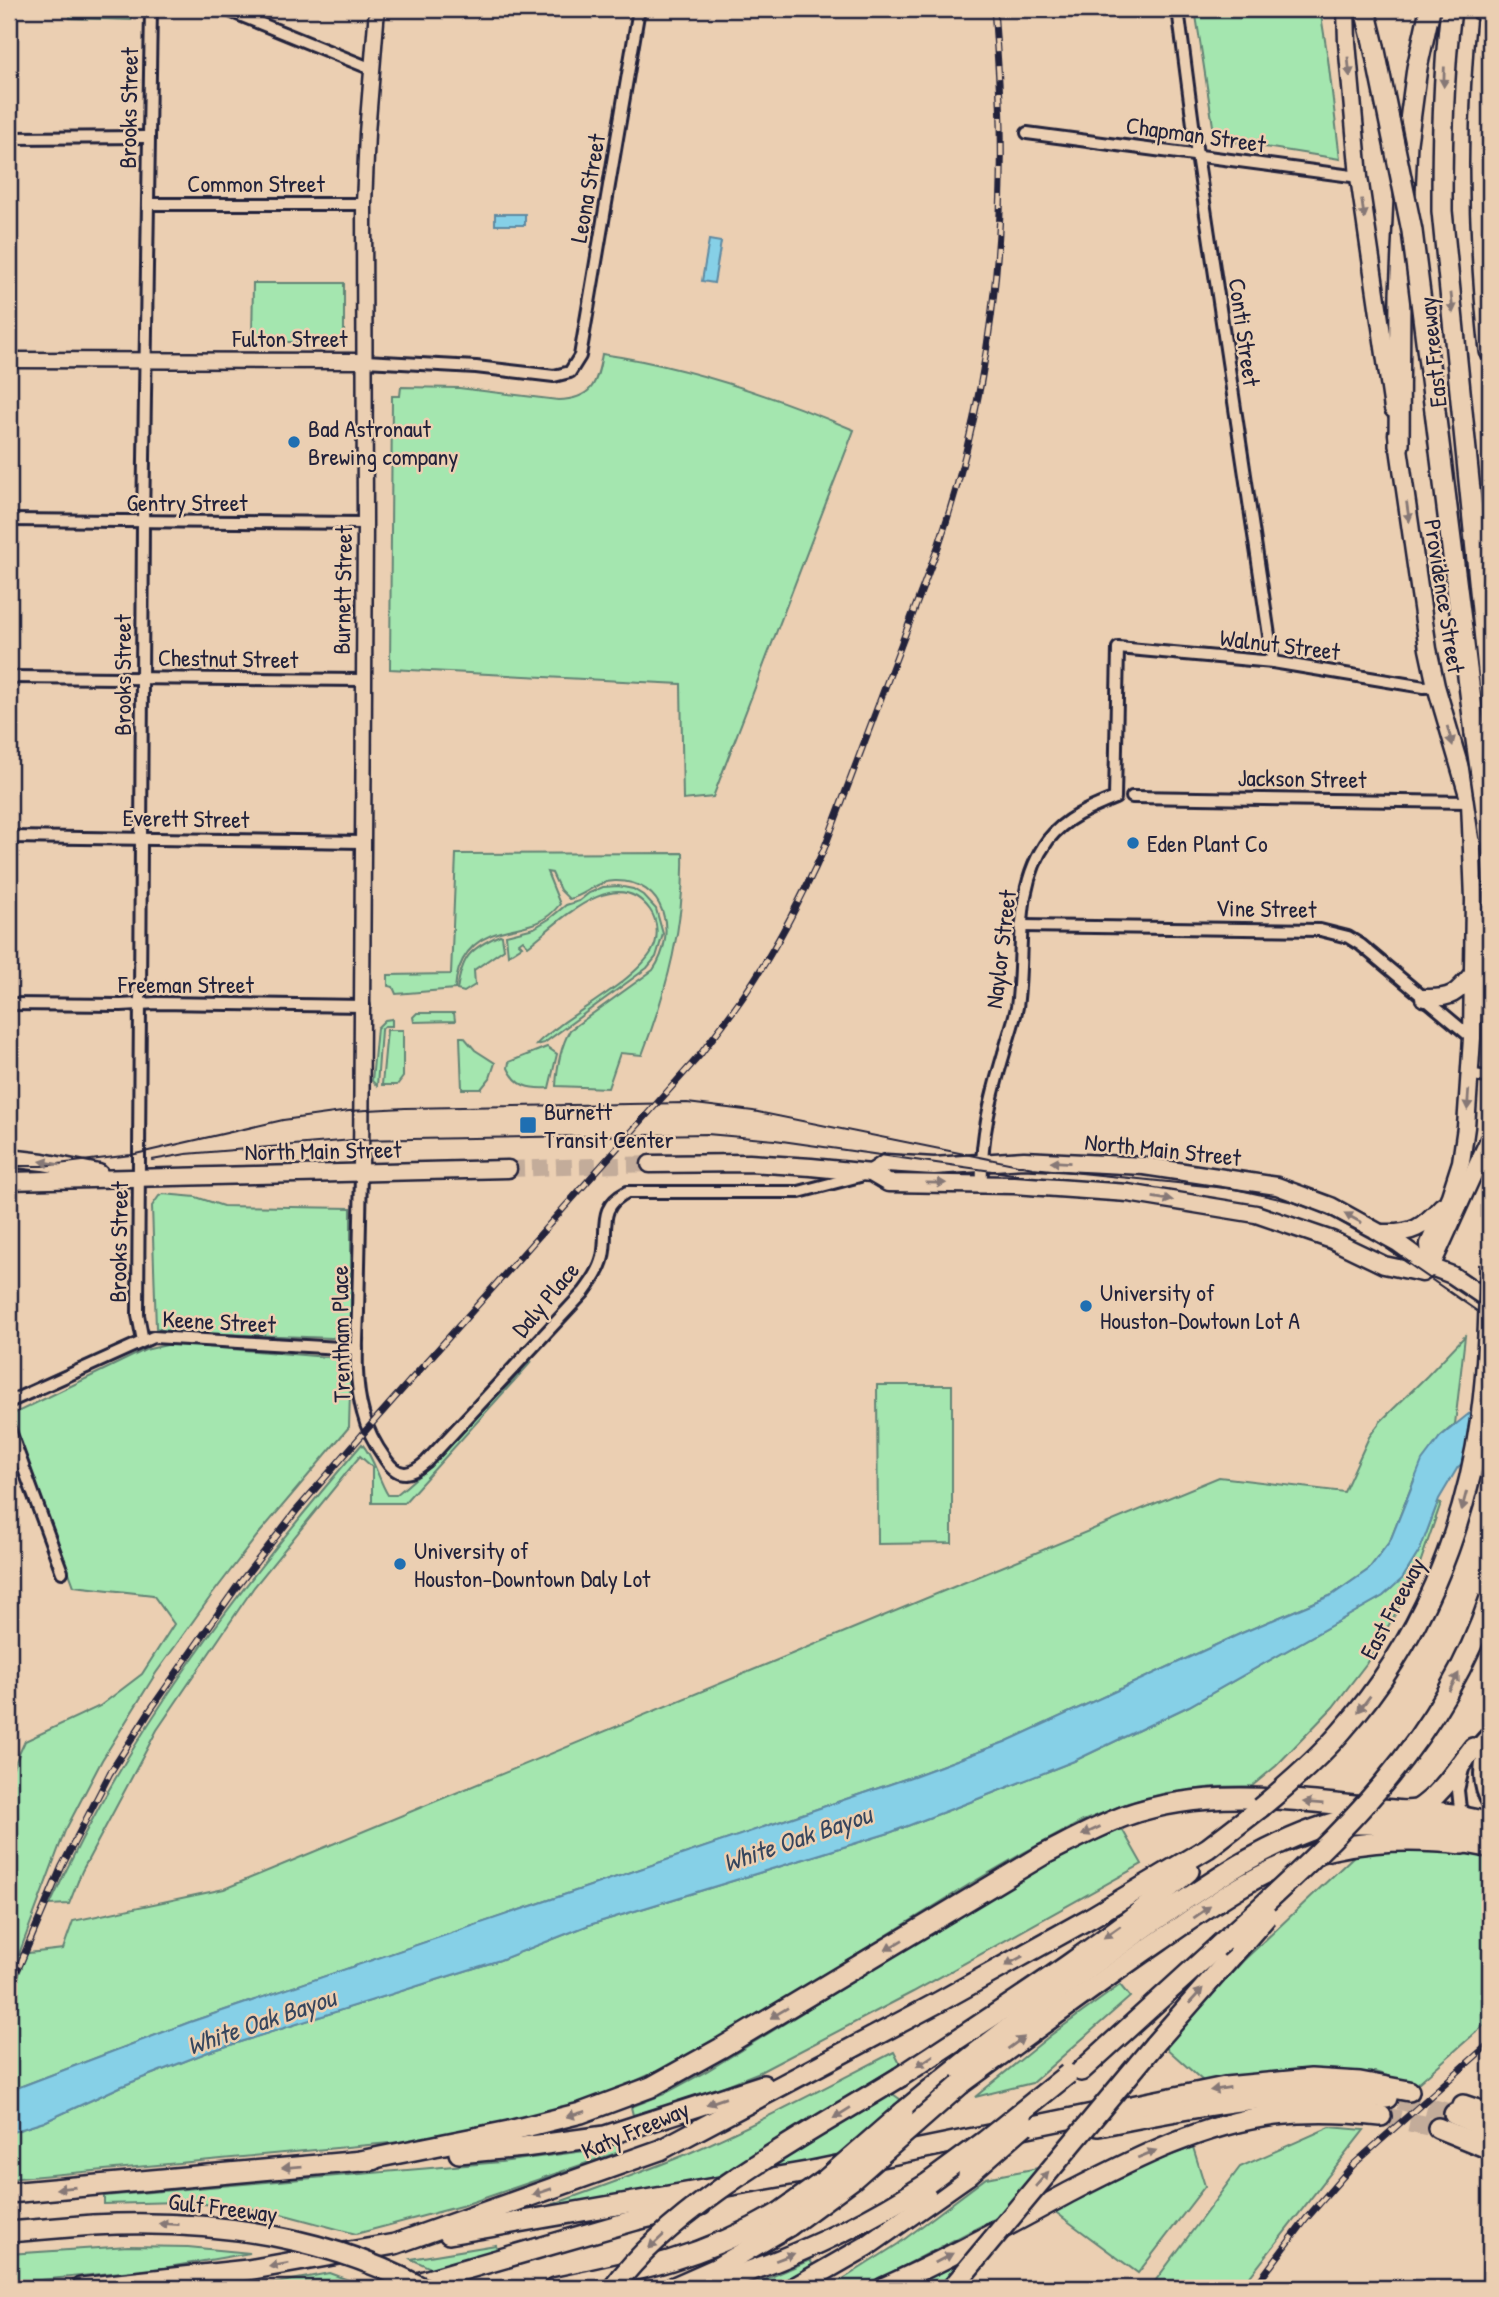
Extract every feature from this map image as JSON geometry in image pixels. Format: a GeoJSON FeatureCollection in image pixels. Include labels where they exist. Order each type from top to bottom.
{"type":"FeatureCollection","features":[{"type":"Feature","properties":{"kind":"highway"},"geometry":{"type":"LineString","coordinates":[[1365,9],[1412,231],[1490,837]]}},
{"type":"Feature","properties":{"kind":"highway"},"geometry":{"type":"LineString","coordinates":[[1399,445],[1400,294],[1407,144],[1417,68],[1430,9]]}},
{"type":"Feature","properties":{"kind":"highway","name":"East Freeway"},"geometry":{"type":"LineString","coordinates":[[1451,9],[1444,63],[1442,211],[1490,690]]}},
{"type":"Feature","properties":{"kind":"highway"},"geometry":{"type":"LineString","coordinates":[[1488,9],[1481,94],[1480,169],[1483,265],[1490,351]]}},
{"type":"Feature","properties":{"kind":"highway"},"geometry":{"type":"LineString","coordinates":[[1480,169],[1490,228]]}},
{"type":"Feature","properties":{"kind":"highway","name":"East Freeway"},"geometry":{"type":"LineString","coordinates":[[1163,1885],[1298,1775],[1356,1714],[1402,1649],[1434,1586],[1455,1531],[1477,1443],[1486,1368],[1490,1264]]}},
{"type":"Feature","properties":{"kind":"highway"},"geometry":{"type":"LineString","coordinates":[[952,2288],[1154,2045],[1378,1792],[1430,1722],[1457,1675],[1490,1598]]}},
{"type":"Feature","properties":{"kind":"highway"},"geometry":{"type":"LineString","coordinates":[[554,2288],[653,2267],[784,2219],[903,2112],[1033,2008],[1198,1891],[1261,1852],[1312,1829],[1369,1814],[1411,1810],[1432,1801],[1473,1748]]}},
{"type":"Feature","properties":{"kind":"highway"},"geometry":{"type":"LineString","coordinates":[[360,2161],[509,2131],[581,2113],[650,2087],[721,2048],[1042,1855],[1125,1816],[1185,1801],[1249,1797],[1411,1810],[1463,1830]]}},
{"type":"Feature","properties":{"kind":"highway"},"geometry":{"type":"LineString","coordinates":[[1312,1829],[1341,1824],[1388,1824],[1463,1830]]}},
{"type":"Feature","properties":{"kind":"highway"},"geometry":{"type":"LineString","coordinates":[[672,2288],[715,2269],[784,2219],[853,2179],[961,2084],[1236,1888],[1292,1861],[1331,1849],[1369,1842],[1429,1840],[1463,1830]]}},
{"type":"Feature","properties":{"kind":"highway"},"geometry":{"type":"LineString","coordinates":[[698,2288],[824,2241],[890,2207],[928,2183],[1074,2072],[1133,2023],[1323,1851]]}},
{"type":"Feature","properties":{"kind":"highway"},"geometry":{"type":"LineString","coordinates":[[613,2288],[639,2258],[691,2211],[1030,1991],[1135,1916],[1163,1885]]}},
{"type":"Feature","properties":{"kind":"highway","name":"Katy Freeway"},"geometry":{"type":"LineString","coordinates":[[81,2288],[248,2270],[394,2244],[660,2150],[1163,1885]]}},
{"type":"Feature","properties":{"kind":"highway"},"geometry":{"type":"LineString","coordinates":[[9,2193],[524,2147],[605,2136],[686,2112],[827,2062]]}},
{"type":"Feature","properties":{"kind":"highway"},"geometry":{"type":"LineString","coordinates":[[794,2288],[867,2246],[968,2175],[1074,2072]]}},
{"type":"Feature","properties":{"kind":"highway"},"geometry":{"type":"LineString","coordinates":[[394,2244],[807,2172],[1225,2087],[1311,2079],[1360,2082],[1404,2095],[1325,2094],[1263,2098],[1141,2118],[636,2220],[400,2288]]}},
{"type":"Feature","properties":{"kind":"highway"},"geometry":{"type":"LineString","coordinates":[[1490,2114],[1458,2109],[1490,2130]]}},
{"type":"Feature","properties":{"kind":"highway"},"geometry":{"type":"LineString","coordinates":[[883,2288],[1128,2162],[1182,2140],[1226,2125],[1273,2115],[1318,2111],[1381,2116]]}},
{"type":"Feature","properties":{"kind":"highway"},"geometry":{"type":"LineString","coordinates":[[1437,2128],[1490,2149]]}},
{"type":"Feature","properties":{"kind":"highway","name":"Gulf Freeway"},"geometry":{"type":"LineString","coordinates":[[9,2232],[93,2225],[180,2224],[261,2233],[300,2241],[341,2254],[423,2288]]}},
{"type":"Feature","properties":{"kind":"main road"},"geometry":{"type":"LineString","coordinates":[[1335,9],[1347,42]]}},
{"type":"Feature","properties":{"kind":"main road","name":"Providence Street"},"geometry":{"type":"LineString","coordinates":[[1346,9],[1359,177],[1428,649],[1470,802],[1474,899],[1470,1074],[1461,1162],[1450,1196],[1429,1244],[1431,1267]]}},
{"type":"Feature","properties":{"kind":"main road"},"geometry":{"type":"LineString","coordinates":[[1476,9],[1490,15]]}},
{"type":"Feature","properties":{"kind":"main road"},"geometry":{"type":"LineString","coordinates":[[1470,802],[1490,821]]}},
{"type":"Feature","properties":{"kind":"main road"},"geometry":{"type":"LineString","coordinates":[[1424,998],[1441,999],[1456,994],[1473,974]]}},
{"type":"Feature","properties":{"kind":"main road"},"geometry":{"type":"LineString","coordinates":[[1431,1267],[1490,1138]]}},
{"type":"Feature","properties":{"kind":"main road","name":"North Main Street"},"geometry":{"type":"LineString","coordinates":[[9,1158],[140,1177]]}},
{"type":"Feature","properties":{"kind":"main road","name":"North Main Street"},"geometry":{"type":"LineString","coordinates":[[871,1173],[886,1163],[934,1166],[1024,1160],[1144,1166],[1278,1186],[1331,1206],[1431,1267],[1452,1275],[1490,1301]]}},
{"type":"Feature","properties":{"kind":"main road","name":"North Main Street"},"geometry":{"type":"LineString","coordinates":[[650,1164],[749,1163],[871,1173],[888,1183],[1014,1185],[1128,1194],[1256,1214],[1332,1240],[1384,1265],[1422,1273],[1431,1267]]}},
{"type":"Feature","properties":{"kind":"main road","name":"North Main Street"},"geometry":{"type":"LineString","coordinates":[[9,1181],[508,1169]]}},
{"type":"Feature","properties":{"kind":"main road"},"geometry":{"type":"LineString","coordinates":[[1379,1233],[1412,1231],[1427,1222],[1450,1196]]}},
{"type":"Feature","properties":{"kind":"main road"},"geometry":{"type":"LineString","coordinates":[[1463,1830],[1490,1821]]}},
{"type":"Feature","properties":{"kind":"main road"},"geometry":{"type":"LineString","coordinates":[[1463,1830],[1490,1835]]}},
{"type":"Feature","properties":{"kind":"main road"},"geometry":{"type":"LineString","coordinates":[[1463,1830],[1490,1849]]}},
{"type":"Feature","properties":{"kind":"street","name":"Brooks Street"},"geometry":{"type":"LineString","coordinates":[[143,1341],[138,1314],[143,523],[151,9]]}},
{"type":"Feature","properties":{"kind":"street"},"geometry":{"type":"LineString","coordinates":[[225,9],[372,69]]}},
{"type":"Feature","properties":{"kind":"street","name":"Burnett Street"},"geometry":{"type":"LineString","coordinates":[[361,1173],[364,1006],[364,204],[377,9]]}},
{"type":"Feature","properties":{"kind":"street","name":"Leona Street"},"geometry":{"type":"LineString","coordinates":[[570,372],[580,356],[639,9]]}},
{"type":"Feature","properties":{"kind":"street","name":"Conti Street"},"geometry":{"type":"LineString","coordinates":[[1178,9],[1197,155],[1273,662]]}},
{"type":"Feature","properties":{"kind":"street","name":"Chapman Street"},"geometry":{"type":"LineString","coordinates":[[1027,133],[1359,177]]}},
{"type":"Feature","properties":{"kind":"street"},"geometry":{"type":"LineString","coordinates":[[9,138],[148,137]]}},
{"type":"Feature","properties":{"kind":"street","name":"Common Street"},"geometry":{"type":"LineString","coordinates":[[148,204],[364,204]]}},
{"type":"Feature","properties":{"kind":"street","name":"Fulton Street"},"geometry":{"type":"LineString","coordinates":[[9,360],[365,361],[476,367],[554,376],[570,372]]}},
{"type":"Feature","properties":{"kind":"street","name":"Gentry Street"},"geometry":{"type":"LineString","coordinates":[[9,520],[365,523]]}},
{"type":"Feature","properties":{"kind":"street","name":"Walnut Street"},"geometry":{"type":"LineString","coordinates":[[1115,797],[1118,648],[1273,662],[1424,687],[1436,686]]}},
{"type":"Feature","properties":{"kind":"street","name":"Chestnut Street"},"geometry":{"type":"LineString","coordinates":[[9,677],[364,680]]}},
{"type":"Feature","properties":{"kind":"street","name":"Naylor Street"},"geometry":{"type":"LineString","coordinates":[[982,1185],[985,1120],[1017,1007],[1021,926],[1029,879],[1048,840],[1065,823],[1115,797]]}},
{"type":"Feature","properties":{"kind":"street","name":"Jackson Street"},"geometry":{"type":"LineString","coordinates":[[1132,797],[1470,802]]}},
{"type":"Feature","properties":{"kind":"street","name":"Everett Street"},"geometry":{"type":"LineString","coordinates":[[9,837],[363,842]]}},
{"type":"Feature","properties":{"kind":"street","name":"Vine Street"},"geometry":{"type":"LineString","coordinates":[[1021,926],[1334,932],[1361,945],[1472,1038]]}},
{"type":"Feature","properties":{"kind":"street","name":"Freeman Street"},"geometry":{"type":"LineString","coordinates":[[9,1004],[364,1006]]}},
{"type":"Feature","properties":{"kind":"street"},"geometry":{"type":"LineString","coordinates":[[1470,1074],[1490,1078]]}},
{"type":"Feature","properties":{"kind":"street","name":"Trentham Place"},"geometry":{"type":"LineString","coordinates":[[361,1173],[357,1349],[361,1402],[368,1428],[389,1465],[409,1474]]}},
{"type":"Feature","properties":{"kind":"street","name":"Daly Place"},"geometry":{"type":"LineString","coordinates":[[409,1474],[426,1462],[584,1292],[602,1259],[607,1209],[615,1198],[627,1192],[799,1192],[871,1173]]}},
{"type":"Feature","properties":{"kind":"street","name":"Keene Street"},"geometry":{"type":"LineString","coordinates":[[9,1402],[153,1337],[357,1349]]}},
{"type":"Feature","properties":{"kind":"street"},"geometry":{"type":"LineString","coordinates":[[9,1428],[62,1572]]}},
{"type":"Feature","properties":{"kind":"street"},"geometry":{"type":"LineString","coordinates":[[1463,1830],[1458,1803],[1460,1777],[1473,1748],[1490,1732]]}},
{"type":"Feature","properties":{"kind":"street"},"geometry":{"type":"LineString","coordinates":[[1490,1732],[1483,1749],[1480,1770],[1482,1790],[1490,1807]]}},
{"type":"Feature","properties":{"kind":"green space"},"geometry":{"type":"Polygon","coordinates":[[[71,9],[131,9],[131,20],[70,18],[71,9]]]}},
{"type":"Feature","properties":{"kind":"green space"},"geometry":{"type":"Polygon","coordinates":[[[1195,9],[1320,9],[1340,159],[1215,139],[1195,9]]]}},
{"type":"Feature","properties":{"kind":"green space"},"geometry":{"type":"Polygon","coordinates":[[[253,283],[344,283],[344,342],[252,342],[253,283]]]}},
{"type":"Feature","properties":{"kind":"green space"},"geometry":{"type":"Polygon","coordinates":[[[602,354],[666,366],[730,384],[854,430],[713,797],[683,800],[681,684],[390,669],[392,396],[400,396],[401,387],[459,388],[558,400],[579,397],[591,388],[595,381],[602,354]]]}},
{"type":"Feature","properties":{"kind":"green space"},"geometry":{"type":"Polygon","coordinates":[[[683,853],[677,931],[659,1006],[642,1055],[620,1053],[608,1088],[556,1086],[557,1071],[570,1030],[653,970],[661,956],[665,941],[662,912],[656,899],[646,889],[632,883],[615,881],[596,886],[569,899],[560,890],[552,873],[547,872],[560,904],[540,921],[481,940],[462,960],[455,989],[396,994],[393,987],[388,986],[388,975],[451,974],[456,854],[683,853]]]}},
{"type":"Feature","properties":{"kind":"green space"},"geometry":{"type":"Polygon","coordinates":[[[603,887],[633,889],[643,895],[656,909],[663,934],[656,957],[647,968],[544,1043],[536,1045],[623,981],[645,961],[656,941],[655,919],[636,897],[621,892],[604,894],[588,901],[528,946],[523,940],[519,943],[522,946],[508,955],[506,935],[534,928],[566,905],[579,901],[589,893],[603,887]]]}},
{"type":"Feature","properties":{"kind":"green space"},"geometry":{"type":"Polygon","coordinates":[[[500,935],[504,949],[474,970],[475,985],[464,992],[457,990],[461,969],[469,955],[500,935]]]}},
{"type":"Feature","properties":{"kind":"green space"},"geometry":{"type":"Polygon","coordinates":[[[417,1013],[454,1013],[455,1021],[414,1022],[413,1017],[417,1013]]]}},
{"type":"Feature","properties":{"kind":"green space"},"geometry":{"type":"Polygon","coordinates":[[[392,1019],[392,1026],[385,1026],[381,1030],[377,1086],[372,1081],[377,1028],[385,1020],[392,1019]]]}},
{"type":"Feature","properties":{"kind":"green space"},"geometry":{"type":"Polygon","coordinates":[[[387,1030],[403,1030],[403,1077],[397,1085],[382,1085],[387,1030]]]}},
{"type":"Feature","properties":{"kind":"green space"},"geometry":{"type":"Polygon","coordinates":[[[460,1037],[464,1037],[475,1050],[495,1063],[490,1078],[481,1089],[462,1089],[460,1037]]]}},
{"type":"Feature","properties":{"kind":"green space"},"geometry":{"type":"Polygon","coordinates":[[[547,1047],[557,1054],[549,1088],[524,1086],[508,1068],[509,1062],[547,1047]]]}},
{"type":"Feature","properties":{"kind":"green space"},"geometry":{"type":"Polygon","coordinates":[[[163,1194],[196,1197],[223,1206],[351,1208],[351,1319],[347,1330],[332,1338],[171,1332],[156,1328],[152,1206],[163,1194]]]}},
{"type":"Feature","properties":{"kind":"green space"},"geometry":{"type":"Polygon","coordinates":[[[1465,1336],[1455,1424],[1440,1437],[1414,1480],[1390,1541],[1368,1570],[1332,1595],[1242,1633],[1005,1742],[914,1776],[190,2022],[9,2091],[9,1776],[25,1741],[100,1706],[142,1674],[174,1624],[153,1595],[74,1586],[11,1415],[145,1350],[171,1344],[351,1359],[349,1427],[257,1536],[156,1673],[102,1760],[65,1831],[19,1954],[63,1949],[73,1921],[224,1889],[1219,1477],[1344,1492],[1369,1437],[1381,1421],[1465,1336]]]}},
{"type":"Feature","properties":{"kind":"green space"},"geometry":{"type":"Polygon","coordinates":[[[532,1361],[404,1503],[372,1503],[372,1467],[360,1456],[254,1587],[157,1730],[82,1871],[69,1904],[50,1905],[80,1842],[114,1781],[189,1663],[273,1551],[362,1444],[388,1495],[396,1495],[432,1463],[532,1361]]]}},
{"type":"Feature","properties":{"kind":"green space"},"geometry":{"type":"Polygon","coordinates":[[[877,1385],[952,1385],[952,1543],[878,1544],[877,1385]]]}},
{"type":"Feature","properties":{"kind":"green space"},"geometry":{"type":"Polygon","coordinates":[[[1438,1502],[1441,1503],[1418,1569],[1404,1599],[1366,1664],[1333,1707],[1276,1766],[1252,1786],[1166,1793],[1128,1803],[1083,1821],[970,1884],[691,2056],[600,2097],[538,2118],[432,2139],[9,2179],[9,2133],[44,2122],[122,2086],[208,2052],[500,1960],[589,1925],[889,1833],[1074,1761],[1189,1706],[1383,1596],[1411,1564],[1423,1542],[1438,1502]]]}},
{"type":"Feature","properties":{"kind":"green space"},"geometry":{"type":"Polygon","coordinates":[[[1122,1829],[1142,1864],[913,1992],[760,2072],[686,2101],[633,2115],[631,2107],[664,2094],[707,2071],[1066,1853],[1122,1829]]]}},
{"type":"Feature","properties":{"kind":"green space"},"geometry":{"type":"Polygon","coordinates":[[[1394,1849],[1437,1850],[1490,1857],[1490,2020],[1416,2085],[1375,2072],[1216,2083],[1203,2081],[1165,2047],[1243,1961],[1354,1856],[1394,1849]]]}},
{"type":"Feature","properties":{"kind":"green space"},"geometry":{"type":"Polygon","coordinates":[[[1120,1985],[1130,1997],[1032,2083],[975,2097],[1051,2035],[1120,1985]]]}},
{"type":"Feature","properties":{"kind":"green space"},"geometry":{"type":"Polygon","coordinates":[[[894,2052],[900,2064],[704,2185],[511,2219],[687,2154],[894,2052]]]}},
{"type":"Feature","properties":{"kind":"green space"},"geometry":{"type":"Polygon","coordinates":[[[890,2092],[904,2102],[838,2160],[761,2173],[890,2092]]]}},
{"type":"Feature","properties":{"kind":"green space"},"geometry":{"type":"Polygon","coordinates":[[[1330,2127],[1364,2130],[1241,2288],[1150,2288],[1240,2167],[1330,2127]]]}},
{"type":"Feature","properties":{"kind":"green space"},"geometry":{"type":"Polygon","coordinates":[[[617,2144],[619,2152],[461,2206],[356,2234],[270,2211],[228,2206],[178,2202],[104,2204],[104,2196],[501,2162],[617,2144]]]}},
{"type":"Feature","properties":{"kind":"green space"},"geometry":{"type":"Polygon","coordinates":[[[1193,2147],[1205,2186],[1138,2273],[1054,2211],[1146,2165],[1193,2147]]]}},
{"type":"Feature","properties":{"kind":"green space"},"geometry":{"type":"Polygon","coordinates":[[[1043,2167],[1000,2216],[862,2288],[829,2288],[898,2244],[986,2178],[1043,2167]]]}},
{"type":"Feature","properties":{"kind":"green space"},"geometry":{"type":"Polygon","coordinates":[[[496,2245],[497,2251],[437,2271],[411,2259],[496,2245]]]}},
{"type":"Feature","properties":{"kind":"green space"},"geometry":{"type":"Polygon","coordinates":[[[128,2246],[188,2247],[250,2253],[163,2268],[9,2283],[9,2254],[128,2246]]]}},
{"type":"Feature","properties":{"kind":"green space"},"geometry":{"type":"Polygon","coordinates":[[[967,2257],[945,2288],[908,2288],[967,2257]]]}},
{"type":"Feature","properties":{"kind":"green space"},"geometry":{"type":"Polygon","coordinates":[[[810,2260],[814,2267],[774,2288],[746,2288],[810,2260]]]}},
{"type":"Feature","properties":{"kind":"green space"},"geometry":{"type":"Polygon","coordinates":[[[329,2273],[370,2288],[250,2288],[329,2273]]]}},
{"type":"Feature","properties":{"kind":"water"},"geometry":{"type":"Polygon","coordinates":[[[495,214],[525,214],[525,225],[495,225],[495,214]]]}},
{"type":"Feature","properties":{"kind":"water"},"geometry":{"type":"Polygon","coordinates":[[[709,240],[721,242],[714,283],[702,281],[709,240]]]}},
{"type":"Feature","properties":{"kind":"water","name":"White Oak Bayou"},"geometry":{"type":"Polygon","coordinates":[[[1490,1402],[1490,1443],[1458,1467],[1439,1499],[1420,1550],[1402,1579],[1383,1596],[1189,1706],[1074,1761],[889,1833],[589,1925],[500,1960],[208,2052],[122,2086],[44,2122],[9,2133],[9,2091],[190,2022],[914,1776],[1005,1742],[1242,1633],[1332,1595],[1368,1570],[1390,1541],[1422,1461],[1440,1437],[1471,1412],[1490,1402]]]}},
{"type":"Feature","properties":{"kind":"tunnel"},"geometry":{"type":"LineString","coordinates":[[508,1169],[650,1164]]}},
{"type":"Feature","properties":{"kind":"tunnel"},"geometry":{"type":"LineString","coordinates":[[1399,2100],[1454,2114]]}},
{"type":"Feature","properties":{"kind":"tunnel"},"geometry":{"type":"LineString","coordinates":[[1381,2116],[1438,2128]]}},
{"type":"Feature","properties":{"kind":"tram line"},"geometry":{"type":"LineString","coordinates":[[9,1166],[42,1166],[131,1155],[283,1120],[349,1111],[687,1103],[753,1111],[1033,1168],[1235,1189],[1293,1202],[1334,1218],[1370,1237],[1490,1320]]}},
{"type":"Feature","properties":{"kind":"tram line"},"geometry":{"type":"LineString","coordinates":[[152,1160],[186,1154],[353,1140],[707,1134],[775,1140],[1020,1175]]}},
{"type":"Feature","properties":{"kind":"railway"},"geometry":{"type":"LineString","coordinates":[[9,1990],[62,1866],[110,1773],[151,1709],[236,1588],[296,1511],[368,1428],[700,1055],[759,973],[804,891],[824,849],[938,547],[968,444],[988,340],[999,233],[1001,111],[994,9]]}},
{"type":"Feature","properties":{"kind":"railway"},"geometry":{"type":"LineString","coordinates":[[1254,2288],[1306,2219],[1353,2165],[1490,2043]]}},
{"type":"Feature","properties":{"kind":"place","name":"Bad Astronaut Brewing company"},"geometry":{"type":"Point","coordinates":[294,442]}},
{"type":"Feature","properties":{"kind":"place","name":"Eden Plant Co"},"geometry":{"type":"Point","coordinates":[1133,843]}},
{"type":"Feature","properties":{"kind":"place","name":"Burnett Transit Center"},"geometry":{"type":"Point","coordinates":[528,1125]}},
{"type":"Feature","properties":{"kind":"place","name":"University of Houston-Dowtown Lot A"},"geometry":{"type":"Point","coordinates":[1086,1306]}},
{"type":"Feature","properties":{"kind":"place","name":"University of Houston-Downtown Daly Lot"},"geometry":{"type":"Point","coordinates":[400,1564]}}]}
